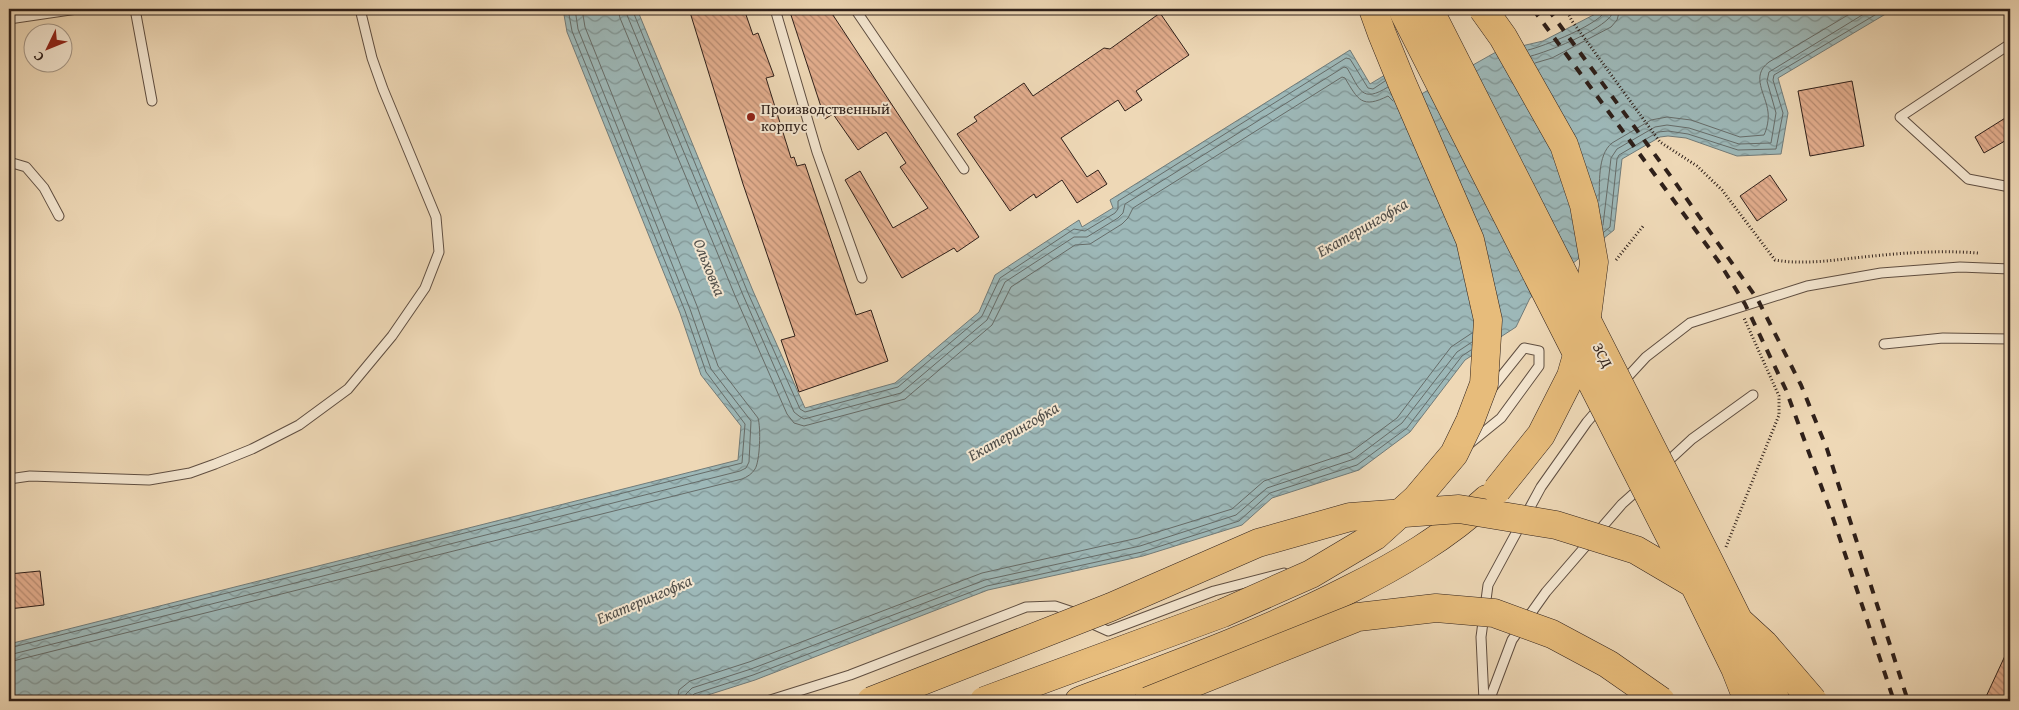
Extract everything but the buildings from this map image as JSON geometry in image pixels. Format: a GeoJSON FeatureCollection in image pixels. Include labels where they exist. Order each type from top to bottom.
{"type":"FeatureCollection","features":[{"type":"Feature","properties":{"kind":"main road"},"geometry":{"type":"LineString","coordinates":[[984,701],[1222,612],[1311,574],[1375,536],[1416,499],[1454,454],[1470,421],[1484,384],[1488,320],[1470,240],[1395,67],[1374,9]]}},
{"type":"Feature","properties":{"kind":"main road","name":"ЗСД"},"geometry":{"type":"LineString","coordinates":[[1402,9],[1685,566],[1735,668],[1748,701]]}},
{"type":"Feature","properties":{"kind":"main road","name":"ЗСД"},"geometry":{"type":"LineString","coordinates":[[1429,9],[1712,568],[1760,664],[1776,701]]}},
{"type":"Feature","properties":{"kind":"main road"},"geometry":{"type":"LineString","coordinates":[[1079,701],[1237,642],[1326,602],[1395,566],[1464,520],[1497,490],[1541,435],[1571,376],[1586,324],[1594,262],[1584,205],[1564,144],[1503,37],[1483,9]]}},
{"type":"Feature","properties":{"kind":"main road"},"geometry":{"type":"LineString","coordinates":[[871,701],[1111,607],[1258,543],[1350,518],[1458,509],[1556,526],[1636,550],[1705,591],[1764,644],[1813,701]]}},
{"type":"Feature","properties":{"kind":"main road"},"geometry":{"type":"LineString","coordinates":[[1148,701],[1358,617],[1436,608],[1494,613],[1552,634],[1608,664],[1661,701]]}},
{"type":"Feature","properties":{"kind":"lane"},"geometry":{"type":"LineString","coordinates":[[9,20],[77,9]]}},
{"type":"Feature","properties":{"kind":"lane"},"geometry":{"type":"LineString","coordinates":[[135,9],[152,101]]}},
{"type":"Feature","properties":{"kind":"lane"},"geometry":{"type":"LineString","coordinates":[[9,479],[30,476],[149,480],[190,473],[215,464],[252,449],[299,425],[348,389],[392,336],[425,288],[439,252],[436,217],[383,89],[372,58],[360,9]]}},
{"type":"Feature","properties":{"kind":"lane"},"geometry":{"type":"LineString","coordinates":[[775,9],[817,152],[862,278]]}},
{"type":"Feature","properties":{"kind":"lane"},"geometry":{"type":"LineString","coordinates":[[855,9],[964,169]]}},
{"type":"Feature","properties":{"kind":"lane"},"geometry":{"type":"LineString","coordinates":[[2010,44],[1900,117],[1968,179],[2010,188]]}},
{"type":"Feature","properties":{"kind":"lane"},"geometry":{"type":"LineString","coordinates":[[9,162],[26,167],[44,188],[59,216]]}},
{"type":"Feature","properties":{"kind":"lane"},"geometry":{"type":"LineString","coordinates":[[1613,393],[1646,357],[1690,323],[1739,306],[1807,286],[1881,273],[1960,267],[2010,269]]}},
{"type":"Feature","properties":{"kind":"lane"},"geometry":{"type":"LineString","coordinates":[[1884,344],[1943,338],[2010,339]]}},
{"type":"Feature","properties":{"kind":"lane"},"geometry":{"type":"LineString","coordinates":[[1368,526],[1422,483],[1501,418],[1540,366],[1539,351],[1524,348],[1481,400],[1422,483]]}},
{"type":"Feature","properties":{"kind":"lane"},"geometry":{"type":"LineString","coordinates":[[1489,701],[1512,640],[1546,592],[1622,504],[1692,439],[1753,395]]}},
{"type":"Feature","properties":{"kind":"lane"},"geometry":{"type":"LineString","coordinates":[[1484,701],[1481,637],[1488,585],[1541,487],[1587,422],[1606,400]]}},
{"type":"Feature","properties":{"kind":"lane"},"geometry":{"type":"LineString","coordinates":[[767,701],[850,675],[1026,607],[1055,606],[1074,612],[1092,625],[1108,631],[1214,591],[1313,565],[1344,543]]}},
{"type":"Feature","properties":{"kind":"lane"},"geometry":{"type":"LineString","coordinates":[[1703,603],[1739,701]]}},
{"type":"Feature","properties":{"kind":"path"},"geometry":{"type":"LineString","coordinates":[[1566,9],[1572,22],[1660,142],[1697,166],[1722,190],[1775,260],[1814,262],[1915,252],[1955,251],[1983,253]]}},
{"type":"Feature","properties":{"kind":"path"},"geometry":{"type":"LineString","coordinates":[[1725,549],[1779,415],[1779,396],[1739,306]]}},
{"type":"Feature","properties":{"kind":"water"},"geometry":{"type":"Polygon","coordinates":[[[563,9],[637,9],[753,291],[805,408],[895,383],[979,312],[995,275],[1079,220],[1082,227],[1113,208],[1110,200],[1350,50],[1370,84],[1390,72],[1416,97],[1496,52],[1543,41],[1605,9],[1894,9],[1778,78],[1788,113],[1781,154],[1737,156],[1686,138],[1668,136],[1660,137],[1622,159],[1614,230],[1530,298],[1516,327],[1465,360],[1410,432],[1359,470],[1272,498],[1242,525],[1143,556],[988,590],[755,680],[689,701],[9,701],[9,644],[738,460],[741,426],[701,375],[680,313],[567,32],[563,9]]]}},
{"type":"Feature","properties":{"kind":"railway"},"geometry":{"type":"LineString","coordinates":[[1533,9],[1719,262],[1745,304],[1786,390],[1834,521],[1894,701]]}},
{"type":"Feature","properties":{"kind":"railway"},"geometry":{"type":"LineString","coordinates":[[1548,9],[1672,178],[1758,300],[1801,385],[1827,449],[1908,701]]}},
{"type":"Feature","properties":{"kind":"place","name":"Производственный корпус"},"geometry":{"type":"Point","coordinates":[751,117]}},
{"type":"Feature","properties":{"kind":"water label","name":"Екатерингофка"},"geometry":{"type":"Point","coordinates":[1362,227]}},
{"type":"Feature","properties":{"kind":"water label","name":"Ольховка"},"geometry":{"type":"Point","coordinates":[710,267]}},
{"type":"Feature","properties":{"kind":"water label","name":"Екатерингофка"},"geometry":{"type":"Point","coordinates":[1013,431]}},
{"type":"Feature","properties":{"kind":"water label","name":"Екатерингофка"},"geometry":{"type":"Point","coordinates":[644,599]}}]}
